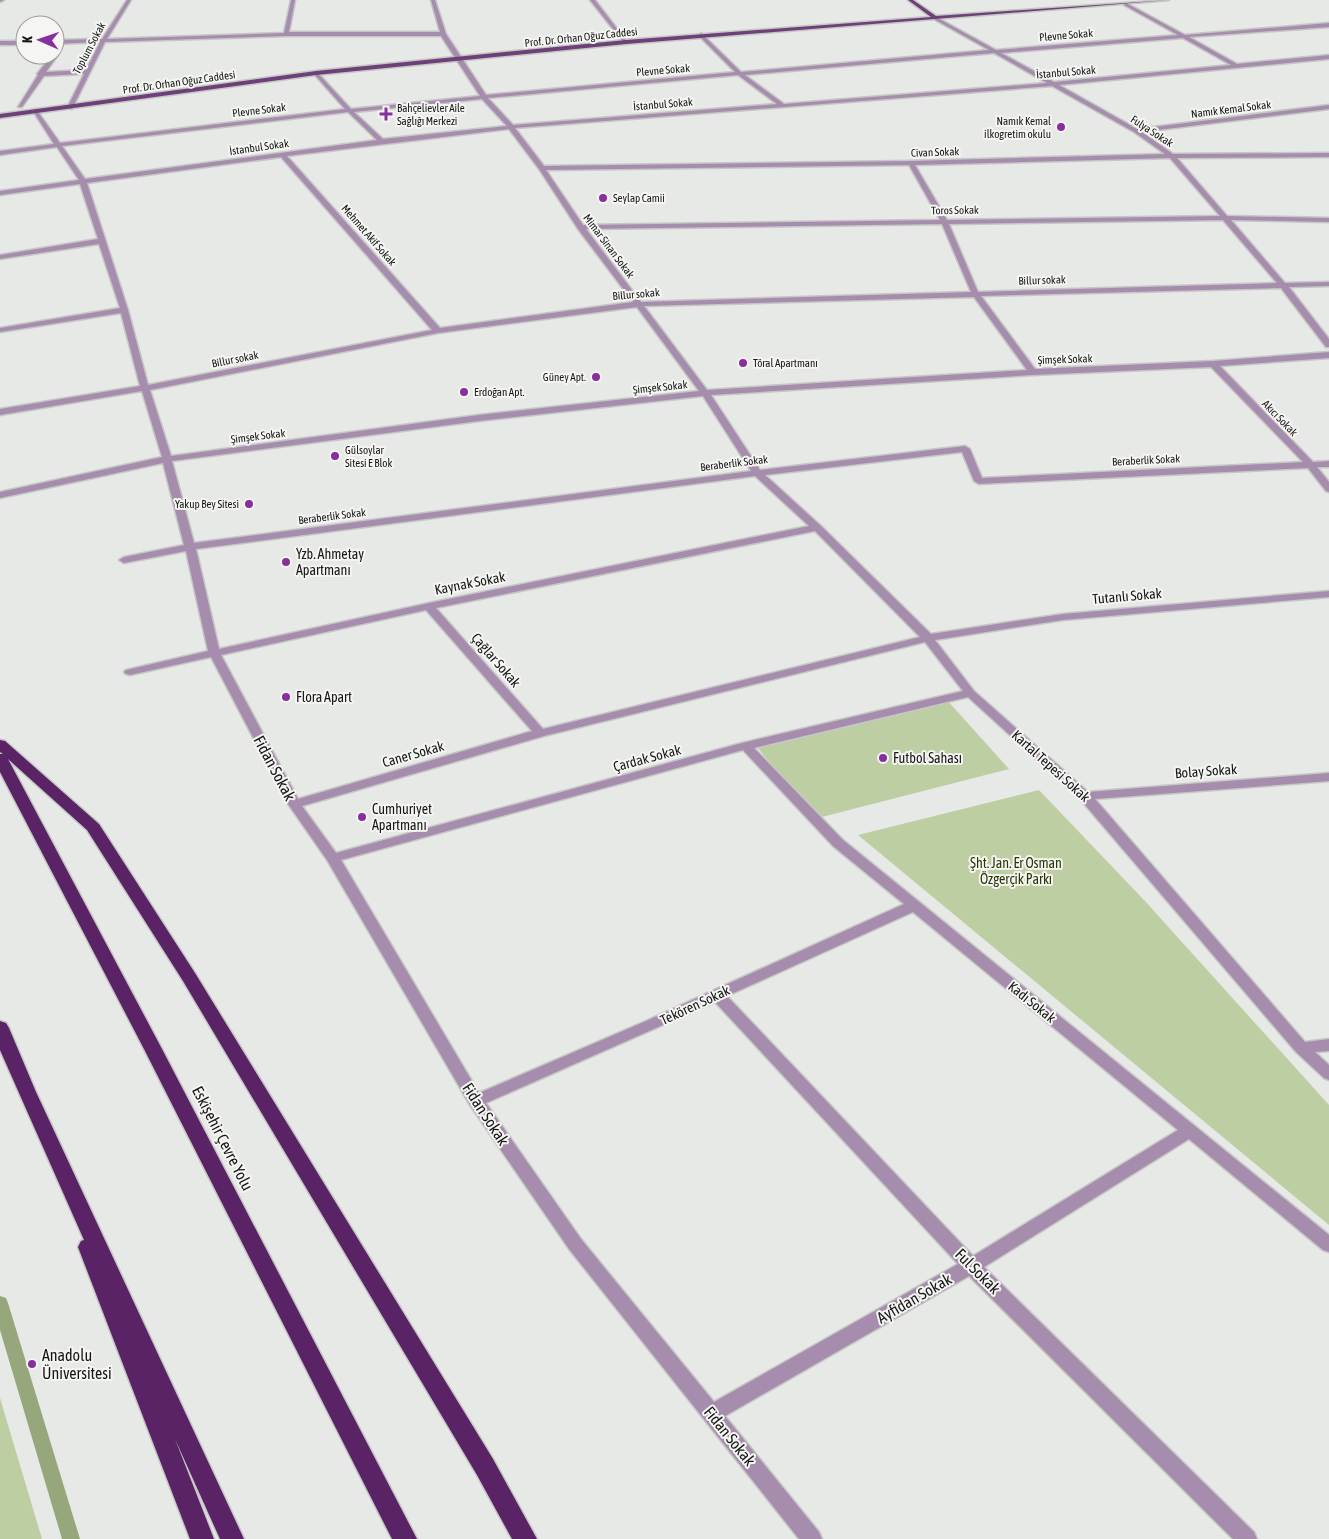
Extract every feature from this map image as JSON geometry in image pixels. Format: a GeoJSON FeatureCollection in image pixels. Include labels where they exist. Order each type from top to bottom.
{"type":"FeatureCollection","features":[{"type":"Feature","properties":{"kind":"highway"},"geometry":{"type":"LineString","coordinates":[[0,744],[93,827],[199,994],[480,1458],[525,1539]]}},
{"type":"Feature","properties":{"kind":"highway","name":"Eskişehir Çevre Yolu"},"geometry":{"type":"LineString","coordinates":[[0,758],[153,1049],[405,1539]]}},
{"type":"Feature","properties":{"kind":"highway"},"geometry":{"type":"LineString","coordinates":[[0,1028],[27,1092],[202,1539]]}},
{"type":"Feature","properties":{"kind":"highway"},"geometry":{"type":"LineString","coordinates":[[27,1092],[232,1539]]}},
{"type":"Feature","properties":{"kind":"main road"},"geometry":{"type":"LineString","coordinates":[[910,0],[934,17]]}},
{"type":"Feature","properties":{"kind":"main road","name":"Prof. Dr. Orhan Oğuz Caddesi"},"geometry":{"type":"LineString","coordinates":[[0,116],[70,108],[316,73],[626,42],[1167,0]]}},
{"type":"Feature","properties":{"kind":"street","name":"Toplum Sokak"},"geometry":{"type":"LineString","coordinates":[[70,108],[102,41],[129,0]]}},
{"type":"Feature","properties":{"kind":"street"},"geometry":{"type":"LineString","coordinates":[[286,34],[293,0]]}},
{"type":"Feature","properties":{"kind":"street","name":"Mimar Sinan Sokak"},"geometry":{"type":"LineString","coordinates":[[433,0],[443,34],[484,96],[511,127],[542,168],[581,227],[705,394],[757,473]]}},
{"type":"Feature","properties":{"kind":"street"},"geometry":{"type":"LineString","coordinates":[[592,0],[626,42]]}},
{"type":"Feature","properties":{"kind":"street"},"geometry":{"type":"LineString","coordinates":[[1126,4],[1236,65]]}},
{"type":"Feature","properties":{"kind":"street","name":"Fulya Sokak"},"geometry":{"type":"LineString","coordinates":[[934,17],[1136,131],[1172,156],[1283,284],[1329,344]]}},
{"type":"Feature","properties":{"kind":"street","name":"Plevne Sokak"},"geometry":{"type":"LineString","coordinates":[[0,153],[60,144],[484,96],[993,51],[1329,25]]}},
{"type":"Feature","properties":{"kind":"street"},"geometry":{"type":"LineString","coordinates":[[65,42],[286,34],[443,34]]}},
{"type":"Feature","properties":{"kind":"street"},"geometry":{"type":"LineString","coordinates":[[700,35],[739,73],[781,104]]}},
{"type":"Feature","properties":{"kind":"street"},"geometry":{"type":"LineString","coordinates":[[0,43],[15,43]]}},
{"type":"Feature","properties":{"kind":"street","name":"İstanbul Sokak"},"geometry":{"type":"LineString","coordinates":[[0,193],[382,141],[511,127],[781,104],[1053,84],[1329,57]]}},
{"type":"Feature","properties":{"kind":"street"},"geometry":{"type":"LineString","coordinates":[[20,106],[47,65]]}},
{"type":"Feature","properties":{"kind":"street"},"geometry":{"type":"LineString","coordinates":[[40,74],[87,72]]}},
{"type":"Feature","properties":{"kind":"street"},"geometry":{"type":"LineString","coordinates":[[316,73],[349,110],[382,141]]}},
{"type":"Feature","properties":{"kind":"street","name":"Namık Kemal Sokak"},"geometry":{"type":"LineString","coordinates":[[1136,131],[1329,106]]}},
{"type":"Feature","properties":{"kind":"street","name":"Fidan Sokak"},"geometry":{"type":"LineString","coordinates":[[36,112],[60,144],[83,182],[124,310],[144,388],[168,459],[214,652],[294,804],[333,858],[476,1101],[575,1244],[812,1539]]}},
{"type":"Feature","properties":{"kind":"street","name":"Mehmet Akif Sokak"},"geometry":{"type":"LineString","coordinates":[[282,154],[438,331]]}},
{"type":"Feature","properties":{"kind":"street","name":"Civan Sokak"},"geometry":{"type":"LineString","coordinates":[[542,168],[911,163],[1172,156],[1329,156]]}},
{"type":"Feature","properties":{"kind":"street"},"geometry":{"type":"LineString","coordinates":[[911,163],[945,222],[975,294],[1033,372]]}},
{"type":"Feature","properties":{"kind":"street","name":"Toros Sokak"},"geometry":{"type":"LineString","coordinates":[[581,227],[1227,218],[1329,220]]}},
{"type":"Feature","properties":{"kind":"street"},"geometry":{"type":"LineString","coordinates":[[0,257],[102,241]]}},
{"type":"Feature","properties":{"kind":"street"},"geometry":{"type":"LineString","coordinates":[[1283,284],[1329,284]]}},
{"type":"Feature","properties":{"kind":"street","name":"Billur sokak"},"geometry":{"type":"LineString","coordinates":[[0,412],[144,388],[438,331],[639,304],[1283,284]]}},
{"type":"Feature","properties":{"kind":"street"},"geometry":{"type":"LineString","coordinates":[[0,330],[124,310]]}},
{"type":"Feature","properties":{"kind":"street","name":"Şimşek Sokak"},"geometry":{"type":"LineString","coordinates":[[0,495],[168,459],[480,418],[705,394],[1033,372],[1213,364],[1329,355]]}},
{"type":"Feature","properties":{"kind":"street","name":"Akıcı Sokak"},"geometry":{"type":"LineString","coordinates":[[1213,364],[1310,464],[1329,489]]}},
{"type":"Feature","properties":{"kind":"street","name":"Beraberlik Sokak"},"geometry":{"type":"LineString","coordinates":[[124,560],[190,547],[757,473],[965,449],[978,481],[1329,464]]}},
{"type":"Feature","properties":{"kind":"street","name":"Kartal Tepesi Sokak"},"geometry":{"type":"LineString","coordinates":[[757,473],[817,528],[928,638],[970,693],[1086,796],[1301,1048],[1329,1074]]}},
{"type":"Feature","properties":{"kind":"street","name":"Kaynak Sokak"},"geometry":{"type":"LineString","coordinates":[[130,672],[429,606],[817,528]]}},
{"type":"Feature","properties":{"kind":"street","name":"Tutanlı Sokak"},"geometry":{"type":"LineString","coordinates":[[540,733],[928,638],[1063,617],[1329,594]]}},
{"type":"Feature","properties":{"kind":"street","name":"Çağlar Sokak"},"geometry":{"type":"LineString","coordinates":[[429,606],[540,733]]}},
{"type":"Feature","properties":{"kind":"street","name":"Çardak Sokak"},"geometry":{"type":"LineString","coordinates":[[333,858],[746,746],[970,693]]}},
{"type":"Feature","properties":{"kind":"street","name":"Caner Sokak"},"geometry":{"type":"LineString","coordinates":[[294,804],[540,733]]}},
{"type":"Feature","properties":{"kind":"street","name":"Kadı Sokak"},"geometry":{"type":"LineString","coordinates":[[746,746],[838,843],[1329,1245]]}},
{"type":"Feature","properties":{"kind":"street","name":"Bolay Sokak"},"geometry":{"type":"LineString","coordinates":[[1086,796],[1329,777]]}},
{"type":"Feature","properties":{"kind":"street","name":"Tekören Sokak"},"geometry":{"type":"LineString","coordinates":[[476,1101],[913,906]]}},
{"type":"Feature","properties":{"kind":"street","name":"Ful Sokak"},"geometry":{"type":"LineString","coordinates":[[717,995],[971,1266],[1247,1539]]}},
{"type":"Feature","properties":{"kind":"street"},"geometry":{"type":"LineString","coordinates":[[1301,1048],[1329,1045]]}},
{"type":"Feature","properties":{"kind":"street","name":"Ayfidan Sokak"},"geometry":{"type":"LineString","coordinates":[[712,1413],[971,1266],[1190,1131]]}},
{"type":"Feature","properties":{"kind":"green space","name":"Futbol Sahası"},"geometry":{"type":"Polygon","coordinates":[[[946,699],[1009,769],[814,819],[758,748],[946,699]]]}},
{"type":"Feature","properties":{"kind":"green space","name":"Şht. Jan. Er Osman Özgerçik Parkı"},"geometry":{"type":"Polygon","coordinates":[[[1039,790],[1144,900],[1329,1105],[1329,1225],[858,835],[1039,790]]]}},
{"type":"Feature","properties":{"kind":"green space"},"geometry":{"type":"Polygon","coordinates":[[[0,1398],[42,1539],[0,1539],[0,1398]]]}},
{"type":"Feature","properties":{"kind":"waterway"},"geometry":{"type":"LineString","coordinates":[[0,1303],[71,1539]]}},
{"type":"Feature","properties":{"kind":"place","name":"Bahçelievler Aile Sağlığı Merkezi"},"geometry":{"type":"Point","coordinates":[386,114]}},
{"type":"Feature","properties":{"kind":"place","name":"Namık Kemal ilkogretim okulu"},"geometry":{"type":"Point","coordinates":[1061,127]}},
{"type":"Feature","properties":{"kind":"place","name":"Seylap Camii"},"geometry":{"type":"Point","coordinates":[603,198]}},
{"type":"Feature","properties":{"kind":"place","name":"Töral Apartmanı"},"geometry":{"type":"Point","coordinates":[743,363]}},
{"type":"Feature","properties":{"kind":"place","name":"Güney Apt."},"geometry":{"type":"Point","coordinates":[596,377]}},
{"type":"Feature","properties":{"kind":"place","name":"Erdoğan Apt."},"geometry":{"type":"Point","coordinates":[464,392]}},
{"type":"Feature","properties":{"kind":"place","name":"Gülsoylar Sitesi E Blok"},"geometry":{"type":"Point","coordinates":[335,456]}},
{"type":"Feature","properties":{"kind":"place","name":"Yakup Bey Sitesi"},"geometry":{"type":"Point","coordinates":[249,504]}},
{"type":"Feature","properties":{"kind":"place","name":"Yzb. Ahmetay Apartmanı"},"geometry":{"type":"Point","coordinates":[286,562]}},
{"type":"Feature","properties":{"kind":"place","name":"Flora Apart"},"geometry":{"type":"Point","coordinates":[286,697]}},
{"type":"Feature","properties":{"kind":"place","name":"Futbol Sahası"},"geometry":{"type":"Point","coordinates":[883,758]}},
{"type":"Feature","properties":{"kind":"place","name":"Cumhuriyet Apartmanı"},"geometry":{"type":"Point","coordinates":[362,817]}},
{"type":"Feature","properties":{"kind":"place","name":"Anadolu Üniversitesi"},"geometry":{"type":"Point","coordinates":[32,1364]}}]}
